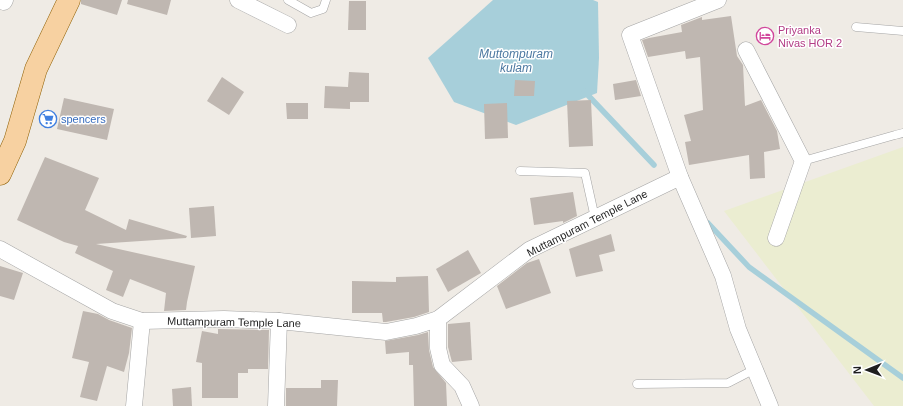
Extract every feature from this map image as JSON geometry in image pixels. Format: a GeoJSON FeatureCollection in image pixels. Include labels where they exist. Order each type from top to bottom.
{"type":"FeatureCollection","features":[{"type":"Feature","properties":{"kind":"main road"},"geometry":{"type":"LineString","coordinates":[[0,174],[15,141],[36,69],[69,0]]}},
{"type":"Feature","properties":{"kind":"street"},"geometry":{"type":"LineString","coordinates":[[238,0],[288,25]]}},
{"type":"Feature","properties":{"kind":"street"},"geometry":{"type":"LineString","coordinates":[[718,0],[630,35],[680,177],[723,276],[738,328],[770,406]]}},
{"type":"Feature","properties":{"kind":"street"},"geometry":{"type":"LineString","coordinates":[[746,50],[804,161],[776,238]]}},
{"type":"Feature","properties":{"kind":"street","name":"Muttampuram Temple Lane"},"geometry":{"type":"LineString","coordinates":[[0,249],[112,311],[142,321],[279,321],[386,332],[416,326],[438,319],[529,250],[680,177]]}},
{"type":"Feature","properties":{"kind":"street"},"geometry":{"type":"LineString","coordinates":[[438,319],[438,348],[442,365],[462,386],[471,406]]}},
{"type":"Feature","properties":{"kind":"street"},"geometry":{"type":"LineString","coordinates":[[134,406],[142,321]]}},
{"type":"Feature","properties":{"kind":"street"},"geometry":{"type":"LineString","coordinates":[[276,406],[279,321]]}},
{"type":"Feature","properties":{"kind":"lane"},"geometry":{"type":"LineString","coordinates":[[288,0],[311,13],[323,9],[326,0]]}},
{"type":"Feature","properties":{"kind":"lane"},"geometry":{"type":"LineString","coordinates":[[856,27],[903,31]]}},
{"type":"Feature","properties":{"kind":"lane"},"geometry":{"type":"LineString","coordinates":[[804,161],[903,134]]}},
{"type":"Feature","properties":{"kind":"lane"},"geometry":{"type":"LineString","coordinates":[[520,171],[585,173],[595,218]]}},
{"type":"Feature","properties":{"kind":"lane"},"geometry":{"type":"LineString","coordinates":[[637,384],[728,383],[755,369]]}},
{"type":"Feature","properties":{"kind":"green space"},"geometry":{"type":"Polygon","coordinates":[[[903,147],[903,406],[874,406],[724,211],[903,147]]]}},
{"type":"Feature","properties":{"kind":"water","name":"Muttompuram kulam"},"geometry":{"type":"Polygon","coordinates":[[[493,0],[593,0],[598,2],[599,58],[597,93],[516,125],[454,102],[428,58],[493,0]]]}},
{"type":"Feature","properties":{"kind":"building"},"geometry":{"type":"Polygon","coordinates":[[[81,0],[122,0],[117,15],[81,4],[81,0]]]}},
{"type":"Feature","properties":{"kind":"building"},"geometry":{"type":"Polygon","coordinates":[[[128,0],[171,0],[167,15],[127,4],[128,0]]]}},
{"type":"Feature","properties":{"kind":"building"},"geometry":{"type":"Polygon","coordinates":[[[349,1],[366,1],[366,30],[348,30],[349,1]]]}},
{"type":"Feature","properties":{"kind":"building"},"geometry":{"type":"Polygon","coordinates":[[[731,16],[737,56],[743,65],[745,106],[761,100],[777,131],[780,149],[764,152],[765,178],[750,179],[749,155],[689,165],[685,142],[691,141],[684,115],[703,110],[700,57],[686,59],[685,51],[648,57],[642,40],[682,32],[681,25],[702,17],[702,20],[731,16]]]}},
{"type":"Feature","properties":{"kind":"building"},"geometry":{"type":"Polygon","coordinates":[[[349,72],[369,73],[369,102],[350,102],[350,109],[324,108],[325,86],[348,87],[349,72]]]}},
{"type":"Feature","properties":{"kind":"building"},"geometry":{"type":"Polygon","coordinates":[[[222,77],[244,92],[229,115],[207,101],[222,77]]]}},
{"type":"Feature","properties":{"kind":"building"},"geometry":{"type":"Polygon","coordinates":[[[515,80],[535,81],[534,96],[514,96],[515,80]]]}},
{"type":"Feature","properties":{"kind":"building"},"geometry":{"type":"Polygon","coordinates":[[[636,80],[641,96],[615,100],[613,84],[636,80]]]}},
{"type":"Feature","properties":{"kind":"building"},"geometry":{"type":"Polygon","coordinates":[[[64,98],[114,109],[107,140],[57,129],[64,98]]]}},
{"type":"Feature","properties":{"kind":"building"},"geometry":{"type":"Polygon","coordinates":[[[591,100],[593,146],[569,147],[567,101],[591,100]]]}},
{"type":"Feature","properties":{"kind":"building"},"geometry":{"type":"Polygon","coordinates":[[[286,103],[308,103],[308,119],[287,119],[286,103]]]}},
{"type":"Feature","properties":{"kind":"building"},"geometry":{"type":"Polygon","coordinates":[[[507,103],[508,138],[485,139],[484,104],[507,103]]]}},
{"type":"Feature","properties":{"kind":"building"},"geometry":{"type":"Polygon","coordinates":[[[45,157],[99,178],[85,210],[126,230],[129,219],[187,236],[186,238],[96,244],[195,266],[186,310],[164,311],[166,293],[130,279],[123,297],[106,290],[113,271],[75,253],[78,246],[64,242],[17,220],[45,157]]]}},
{"type":"Feature","properties":{"kind":"building"},"geometry":{"type":"Polygon","coordinates":[[[573,192],[577,216],[563,223],[563,221],[534,225],[530,198],[573,192]]]}},
{"type":"Feature","properties":{"kind":"building"},"geometry":{"type":"Polygon","coordinates":[[[214,206],[216,236],[191,238],[189,208],[214,206]]]}},
{"type":"Feature","properties":{"kind":"building"},"geometry":{"type":"Polygon","coordinates":[[[611,234],[615,251],[599,255],[603,271],[576,277],[569,249],[611,234]]]}},
{"type":"Feature","properties":{"kind":"building"},"geometry":{"type":"Polygon","coordinates":[[[468,250],[481,273],[448,292],[436,269],[468,250]]]}},
{"type":"Feature","properties":{"kind":"building"},"geometry":{"type":"Polygon","coordinates":[[[539,259],[551,293],[506,309],[497,286],[527,263],[539,259]]]}},
{"type":"Feature","properties":{"kind":"building"},"geometry":{"type":"Polygon","coordinates":[[[0,266],[23,273],[14,300],[0,296],[0,266]]]}},
{"type":"Feature","properties":{"kind":"building"},"geometry":{"type":"Polygon","coordinates":[[[428,276],[429,312],[414,317],[386,322],[383,322],[382,313],[352,313],[352,281],[396,282],[396,277],[428,276]]]}},
{"type":"Feature","properties":{"kind":"building"},"geometry":{"type":"Polygon","coordinates":[[[83,311],[98,314],[109,320],[132,328],[129,353],[124,372],[107,366],[97,401],[80,397],[89,362],[72,358],[83,311]]]}},
{"type":"Feature","properties":{"kind":"building"},"geometry":{"type":"Polygon","coordinates":[[[470,322],[472,360],[452,362],[448,347],[448,324],[470,322]]]}},
{"type":"Feature","properties":{"kind":"building"},"geometry":{"type":"Polygon","coordinates":[[[218,329],[269,330],[268,369],[248,369],[248,373],[238,373],[238,398],[202,398],[202,363],[196,362],[202,331],[218,334],[218,329]]]}},
{"type":"Feature","properties":{"kind":"building"},"geometry":{"type":"Polygon","coordinates":[[[428,332],[429,350],[433,367],[446,383],[447,406],[414,406],[413,365],[409,365],[409,352],[386,354],[385,341],[428,332]]]}},
{"type":"Feature","properties":{"kind":"building"},"geometry":{"type":"Polygon","coordinates":[[[321,380],[338,380],[337,406],[286,406],[286,388],[321,388],[321,380]]]}},
{"type":"Feature","properties":{"kind":"building"},"geometry":{"type":"Polygon","coordinates":[[[191,387],[192,406],[173,406],[172,389],[191,387]]]}},
{"type":"Feature","properties":{"kind":"waterway"},"geometry":{"type":"LineString","coordinates":[[584,91],[654,165]]}},
{"type":"Feature","properties":{"kind":"waterway"},"geometry":{"type":"LineString","coordinates":[[708,223],[749,267],[903,378]]}},
{"type":"Feature","properties":{"kind":"place","name":"Priyanka Nivas HOR 2"},"geometry":{"type":"Point","coordinates":[765,36]}},
{"type":"Feature","properties":{"kind":"place","name":"spencers"},"geometry":{"type":"Point","coordinates":[48,119]}}]}
